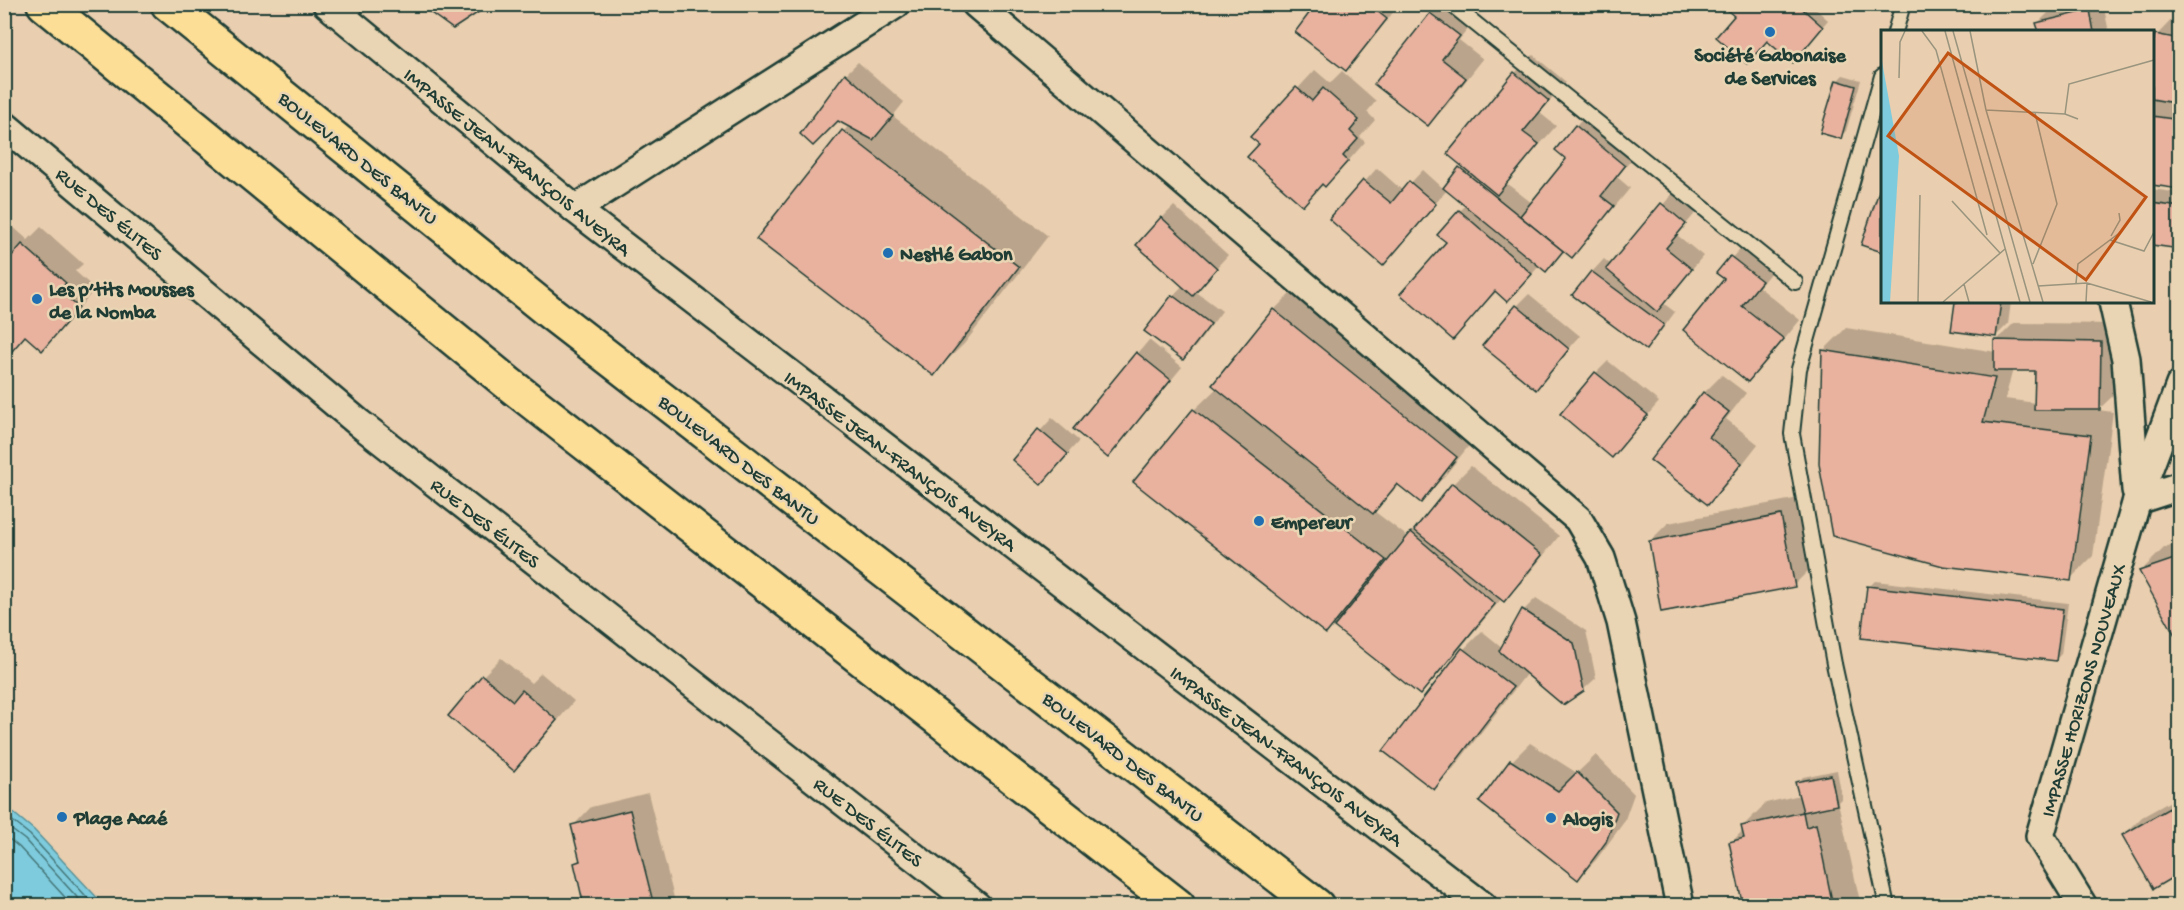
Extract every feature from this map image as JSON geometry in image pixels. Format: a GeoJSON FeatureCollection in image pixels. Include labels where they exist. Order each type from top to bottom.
{"type":"FeatureCollection","features":[{"type":"Feature","properties":{"kind":"highway"},"geometry":{"type":"LineString","coordinates":[[44,4],[509,384],[1178,906]]}},
{"type":"Feature","properties":{"kind":"highway","name":"BOULEVARD DES BANTU"},"geometry":{"type":"LineString","coordinates":[[168,4],[552,314],[1317,906]]}},
{"type":"Feature","properties":{"kind":"street"},"geometry":{"type":"LineString","coordinates":[[575,209],[896,4]]}},
{"type":"Feature","properties":{"kind":"street"},"geometry":{"type":"LineString","coordinates":[[976,4],[1578,519],[1601,558],[1621,622],[1680,906]]}},
{"type":"Feature","properties":{"kind":"street","name":"IMPASSE JEAN-FRANÇOIS AVEYRA"},"geometry":{"type":"LineString","coordinates":[[343,9],[575,209],[1483,906]]}},
{"type":"Feature","properties":{"kind":"street","name":"RUE DES ÉLITES"},"geometry":{"type":"LineString","coordinates":[[4,125],[359,423],[977,906]]}},
{"type":"Feature","properties":{"kind":"street"},"geometry":{"type":"LineString","coordinates":[[2113,303],[2126,359],[2137,500],[2180,486]]}},
{"type":"Feature","properties":{"kind":"street","name":"IMPASSE HORIZONS NOUVEAUX"},"geometry":{"type":"LineString","coordinates":[[2083,906],[2040,836],[2137,500],[2180,385]]}},
{"type":"Feature","properties":{"kind":"lane"},"geometry":{"type":"LineString","coordinates":[[1451,4],[1795,282]]}},
{"type":"Feature","properties":{"kind":"lane"},"geometry":{"type":"LineString","coordinates":[[1896,30],[1903,4]]}},
{"type":"Feature","properties":{"kind":"lane"},"geometry":{"type":"LineString","coordinates":[[1881,80],[1799,369],[1792,434],[1834,664],[1887,906]]}},
{"type":"Feature","properties":{"kind":"water"},"geometry":{"type":"Polygon","coordinates":[[[5,806],[34,830],[104,905],[5,905],[5,806]]]}},
{"type":"Feature","properties":{"kind":"building"},"geometry":{"type":"Polygon","coordinates":[[[430,4],[491,4],[453,29],[424,8],[430,4]]]}},
{"type":"Feature","properties":{"kind":"building"},"geometry":{"type":"Polygon","coordinates":[[[1316,4],[1368,4],[1387,19],[1346,71],[1295,32],[1316,4]]]}},
{"type":"Feature","properties":{"kind":"building","name":"Société Gabonaise de Services"},"geometry":{"type":"Polygon","coordinates":[[[1720,4],[1797,4],[1823,27],[1793,63],[1767,41],[1747,64],[1716,37],[1734,16],[1720,4]]]}},
{"type":"Feature","properties":{"kind":"building"},"geometry":{"type":"Polygon","coordinates":[[[2090,10],[2094,30],[2038,30],[2036,23],[2090,10]]]}},
{"type":"Feature","properties":{"kind":"building"},"geometry":{"type":"Polygon","coordinates":[[[1430,13],[1460,36],[1442,59],[1466,78],[1428,126],[1374,84],[1430,13]]]}},
{"type":"Feature","properties":{"kind":"building"},"geometry":{"type":"Polygon","coordinates":[[[2155,34],[2180,39],[2180,104],[2154,99],[2155,34]]]}},
{"type":"Feature","properties":{"kind":"building"},"geometry":{"type":"Polygon","coordinates":[[[1514,72],[1549,101],[1523,132],[1539,144],[1497,195],[1447,154],[1514,72]]]}},
{"type":"Feature","properties":{"kind":"building"},"geometry":{"type":"Polygon","coordinates":[[[845,73],[893,116],[873,140],[838,121],[813,146],[800,134],[845,73]]]}},
{"type":"Feature","properties":{"kind":"building"},"geometry":{"type":"Polygon","coordinates":[[[1836,80],[1856,86],[1841,139],[1820,133],[1836,80]]]}},
{"type":"Feature","properties":{"kind":"building"},"geometry":{"type":"Polygon","coordinates":[[[1296,87],[1312,101],[1323,88],[1359,120],[1350,131],[1358,139],[1343,156],[1348,161],[1325,187],[1322,184],[1303,206],[1247,157],[1259,144],[1250,137],[1296,87]]]}},
{"type":"Feature","properties":{"kind":"building"},"geometry":{"type":"Polygon","coordinates":[[[2154,116],[2180,120],[2180,189],[2154,185],[2154,116]]]}},
{"type":"Feature","properties":{"kind":"building"},"geometry":{"type":"Polygon","coordinates":[[[1575,125],[1625,166],[1601,196],[1614,206],[1572,258],[1520,216],[1566,159],[1555,150],[1575,125]]]}},
{"type":"Feature","properties":{"kind":"building","name":"Nestlé Gabon"},"geometry":{"type":"Polygon","coordinates":[[[842,130],[1019,267],[934,376],[756,239],[842,130]]]}},
{"type":"Feature","properties":{"kind":"building"},"geometry":{"type":"Polygon","coordinates":[[[1459,167],[1563,251],[1546,272],[1443,188],[1459,167]]]}},
{"type":"Feature","properties":{"kind":"building"},"geometry":{"type":"Polygon","coordinates":[[[1363,180],[1391,203],[1409,181],[1436,204],[1383,266],[1329,219],[1363,180]]]}},
{"type":"Feature","properties":{"kind":"building"},"geometry":{"type":"Polygon","coordinates":[[[1881,185],[1881,252],[1861,245],[1881,185]]]}},
{"type":"Feature","properties":{"kind":"building"},"geometry":{"type":"Polygon","coordinates":[[[1661,203],[1686,224],[1666,248],[1692,269],[1657,312],[1606,269],[1661,203]]]}},
{"type":"Feature","properties":{"kind":"building"},"geometry":{"type":"Polygon","coordinates":[[[2154,203],[2180,207],[2180,249],[2154,245],[2154,203]]]}},
{"type":"Feature","properties":{"kind":"building"},"geometry":{"type":"Polygon","coordinates":[[[1459,210],[1532,274],[1507,302],[1495,291],[1453,340],[1400,294],[1446,242],[1437,235],[1459,210]]]}},
{"type":"Feature","properties":{"kind":"building"},"geometry":{"type":"Polygon","coordinates":[[[1161,217],[1217,268],[1193,296],[1136,245],[1161,217]]]}},
{"type":"Feature","properties":{"kind":"building","name":"Les p’tits Mousses de la Nomba"},"geometry":{"type":"Polygon","coordinates":[[[22,244],[66,283],[59,290],[79,308],[42,351],[25,336],[6,358],[4,253],[10,258],[22,244]]]}},
{"type":"Feature","properties":{"kind":"building"},"geometry":{"type":"Polygon","coordinates":[[[1730,256],[1762,281],[1742,306],[1784,339],[1748,382],[1683,330],[1724,279],[1716,273],[1730,256]]]}},
{"type":"Feature","properties":{"kind":"building"},"geometry":{"type":"Polygon","coordinates":[[[1591,271],[1664,325],[1646,350],[1572,295],[1591,271]]]}},
{"type":"Feature","properties":{"kind":"building"},"geometry":{"type":"Polygon","coordinates":[[[1172,295],[1211,324],[1183,360],[1144,331],[1172,295]]]}},
{"type":"Feature","properties":{"kind":"building"},"geometry":{"type":"Polygon","coordinates":[[[1955,303],[2001,303],[1996,337],[1951,331],[1955,303]]]}},
{"type":"Feature","properties":{"kind":"building"},"geometry":{"type":"Polygon","coordinates":[[[1516,305],[1569,349],[1536,390],[1482,346],[1516,305]]]}},
{"type":"Feature","properties":{"kind":"building"},"geometry":{"type":"Polygon","coordinates":[[[1273,309],[1457,457],[1421,503],[1397,484],[1373,514],[1212,385],[1273,309]]]}},
{"type":"Feature","properties":{"kind":"building"},"geometry":{"type":"Polygon","coordinates":[[[1994,340],[2101,342],[2100,410],[2034,410],[2035,371],[1994,371],[1994,340]]]}},
{"type":"Feature","properties":{"kind":"building"},"geometry":{"type":"Polygon","coordinates":[[[1822,350],[1995,378],[1983,422],[2091,435],[2071,581],[1943,566],[1832,536],[1819,464],[1822,350]]]}},
{"type":"Feature","properties":{"kind":"building"},"geometry":{"type":"Polygon","coordinates":[[[1136,352],[1171,380],[1108,458],[1073,429],[1136,352]]]}},
{"type":"Feature","properties":{"kind":"building"},"geometry":{"type":"Polygon","coordinates":[[[1595,372],[1648,415],[1612,458],[1560,414],[1595,372]]]}},
{"type":"Feature","properties":{"kind":"building"},"geometry":{"type":"Polygon","coordinates":[[[1703,392],[1729,412],[1709,437],[1742,463],[1708,505],[1650,460],[1703,392]]]}},
{"type":"Feature","properties":{"kind":"building","name":"Empereur"},"geometry":{"type":"Polygon","coordinates":[[[1193,409],[1386,560],[1326,634],[1133,482],[1193,409]]]}},
{"type":"Feature","properties":{"kind":"building"},"geometry":{"type":"Polygon","coordinates":[[[1038,429],[1068,454],[1041,485],[1012,460],[1038,429]]]}},
{"type":"Feature","properties":{"kind":"building"},"geometry":{"type":"Polygon","coordinates":[[[1452,483],[1542,555],[1504,602],[1414,530],[1452,483]]]}},
{"type":"Feature","properties":{"kind":"building"},"geometry":{"type":"Polygon","coordinates":[[[1781,515],[1795,587],[1661,612],[1649,541],[1781,515]]]}},
{"type":"Feature","properties":{"kind":"building"},"geometry":{"type":"Polygon","coordinates":[[[1411,532],[1495,604],[1420,695],[1334,627],[1411,532]]]}},
{"type":"Feature","properties":{"kind":"building"},"geometry":{"type":"Polygon","coordinates":[[[2180,557],[2180,644],[2139,571],[2180,557]]]}},
{"type":"Feature","properties":{"kind":"building"},"geometry":{"type":"Polygon","coordinates":[[[1867,586],[2063,609],[2056,661],[1861,638],[1867,586]]]}},
{"type":"Feature","properties":{"kind":"building"},"geometry":{"type":"Polygon","coordinates":[[[1522,609],[1574,643],[1584,691],[1563,705],[1499,651],[1522,609]]]}},
{"type":"Feature","properties":{"kind":"building"},"geometry":{"type":"Polygon","coordinates":[[[1462,648],[1513,687],[1434,790],[1383,751],[1462,648]]]}},
{"type":"Feature","properties":{"kind":"building"},"geometry":{"type":"Polygon","coordinates":[[[482,675],[513,701],[522,690],[557,720],[514,771],[448,716],[482,675]]]}},
{"type":"Feature","properties":{"kind":"building"},"geometry":{"type":"Polygon","coordinates":[[[1510,760],[1558,791],[1577,772],[1617,812],[1606,842],[1578,880],[1479,802],[1510,760]]]}},
{"type":"Feature","properties":{"kind":"building"},"geometry":{"type":"Polygon","coordinates":[[[1831,775],[1837,805],[1803,812],[1795,782],[1831,775]]]}},
{"type":"Feature","properties":{"kind":"building"},"geometry":{"type":"Polygon","coordinates":[[[2180,802],[2180,873],[2153,889],[2122,835],[2180,802]]]}},
{"type":"Feature","properties":{"kind":"building"},"geometry":{"type":"Polygon","coordinates":[[[630,810],[654,906],[584,906],[574,863],[580,861],[571,825],[630,810]]]}},
{"type":"Feature","properties":{"kind":"building"},"geometry":{"type":"Polygon","coordinates":[[[1803,812],[1806,827],[1816,824],[1833,906],[1743,906],[1729,842],[1744,838],[1741,826],[1803,812]]]}},
{"type":"Feature","properties":{"kind":"place","name":"Société Gabonaise de Services"},"geometry":{"type":"Point","coordinates":[1770,32]}},
{"type":"Feature","properties":{"kind":"place","name":"Nestlé Gabon"},"geometry":{"type":"Point","coordinates":[888,253]}},
{"type":"Feature","properties":{"kind":"place","name":"Les p’tits Mousses de la Nomba"},"geometry":{"type":"Point","coordinates":[37,299]}},
{"type":"Feature","properties":{"kind":"place","name":"Empereur"},"geometry":{"type":"Point","coordinates":[1259,521]}},
{"type":"Feature","properties":{"kind":"place","name":"Plage Acaé"},"geometry":{"type":"Point","coordinates":[62,817]}},
{"type":"Feature","properties":{"kind":"place","name":"Alogis"},"geometry":{"type":"Point","coordinates":[1551,818]}}]}
